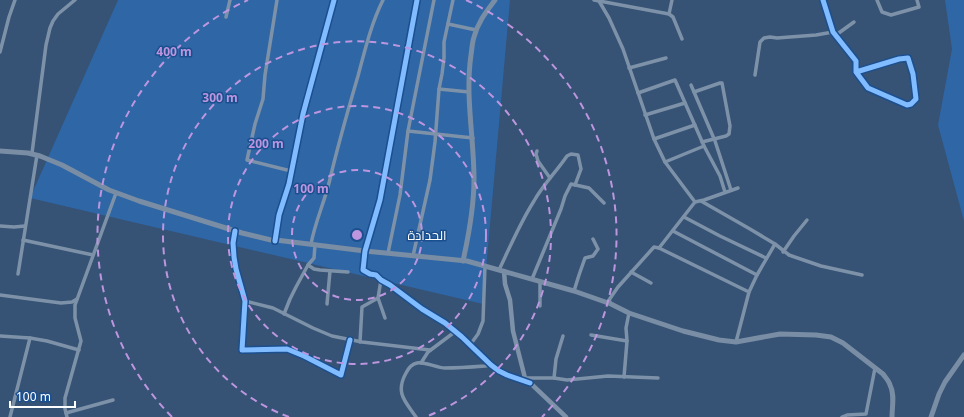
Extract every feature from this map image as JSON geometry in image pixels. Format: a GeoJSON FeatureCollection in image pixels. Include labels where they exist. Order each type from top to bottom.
{"type":"FeatureCollection","features":[{"type":"Feature","properties":{"kind":"main road"},"geometry":{"type":"LineString","coordinates":[[463,261],[472,214],[474,182],[473,138],[469,92],[470,66],[476,30],[481,18],[495,0]]}},
{"type":"Feature","properties":{"kind":"main road"},"geometry":{"type":"LineString","coordinates":[[0,151],[35,154],[62,165],[109,190],[139,201],[275,241],[463,261],[486,266],[574,291],[611,304],[629,313],[683,331],[719,340],[736,342],[780,334],[831,337],[844,343],[883,374],[890,384],[892,395],[892,417]]}},
{"type":"Feature","properties":{"kind":"main road"},"geometry":{"type":"LineString","coordinates":[[931,417],[939,394],[964,355]]}},
{"type":"Feature","properties":{"kind":"street"},"geometry":{"type":"LineString","coordinates":[[0,52],[15,0]]}},
{"type":"Feature","properties":{"kind":"street"},"geometry":{"type":"LineString","coordinates":[[18,274],[35,154],[46,45],[51,24],[55,17],[75,0]]}},
{"type":"Feature","properties":{"kind":"street"},"geometry":{"type":"LineString","coordinates":[[226,17],[230,0]]}},
{"type":"Feature","properties":{"kind":"street"},"geometry":{"type":"LineString","coordinates":[[277,0],[265,75],[263,99],[255,124],[248,160],[291,170]]}},
{"type":"Feature","properties":{"kind":"street"},"geometry":{"type":"LineString","coordinates":[[275,241],[279,215],[289,184],[303,114],[334,0]]}},
{"type":"Feature","properties":{"kind":"street"},"geometry":{"type":"LineString","coordinates":[[284,314],[290,299],[308,265],[314,258],[313,233],[330,180],[364,54],[377,12],[383,0]]}},
{"type":"Feature","properties":{"kind":"street"},"geometry":{"type":"LineString","coordinates":[[417,0],[380,200],[365,250],[363,270],[370,274],[376,275],[381,280],[456,331],[491,365],[507,375],[530,384]]}},
{"type":"Feature","properties":{"kind":"street"},"geometry":{"type":"LineString","coordinates":[[388,253],[400,195],[408,131],[434,0]]}},
{"type":"Feature","properties":{"kind":"street"},"geometry":{"type":"LineString","coordinates":[[413,256],[430,180],[436,135],[439,89],[444,58],[444,42],[453,0]]}},
{"type":"Feature","properties":{"kind":"street"},"geometry":{"type":"LineString","coordinates":[[594,0],[669,14],[673,16],[682,39]]}},
{"type":"Feature","properties":{"kind":"street"},"geometry":{"type":"LineString","coordinates":[[669,14],[672,0]]}},
{"type":"Feature","properties":{"kind":"street"},"geometry":{"type":"LineString","coordinates":[[828,0],[824,0],[834,33],[856,61],[856,72],[868,88],[907,105],[911,104],[916,99],[913,74],[908,58],[899,59],[856,72]]}},
{"type":"Feature","properties":{"kind":"street"},"geometry":{"type":"LineString","coordinates":[[877,0],[882,12],[891,15],[919,7],[917,0]]}},
{"type":"Feature","properties":{"kind":"street"},"geometry":{"type":"LineString","coordinates":[[599,1],[609,18],[623,49],[654,139],[665,162],[695,202]]}},
{"type":"Feature","properties":{"kind":"street"},"geometry":{"type":"LineString","coordinates":[[755,75],[760,42],[764,38],[834,33],[854,22]]}},
{"type":"Feature","properties":{"kind":"street"},"geometry":{"type":"LineString","coordinates":[[448,24],[476,30]]}},
{"type":"Feature","properties":{"kind":"street"},"geometry":{"type":"LineString","coordinates":[[629,68],[666,58]]}},
{"type":"Feature","properties":{"kind":"street"},"geometry":{"type":"LineString","coordinates":[[638,93],[675,80],[702,142],[720,176],[725,192]]}},
{"type":"Feature","properties":{"kind":"street"},"geometry":{"type":"LineString","coordinates":[[694,92],[722,83],[730,126],[729,134],[702,142]]}},
{"type":"Feature","properties":{"kind":"street"},"geometry":{"type":"LineString","coordinates":[[691,85],[714,139],[731,190]]}},
{"type":"Feature","properties":{"kind":"street"},"geometry":{"type":"LineString","coordinates":[[439,89],[469,92]]}},
{"type":"Feature","properties":{"kind":"street"},"geometry":{"type":"LineString","coordinates":[[645,115],[685,103]]}},
{"type":"Feature","properties":{"kind":"street"},"geometry":{"type":"LineString","coordinates":[[654,139],[695,125]]}},
{"type":"Feature","properties":{"kind":"street"},"geometry":{"type":"LineString","coordinates":[[408,131],[473,138]]}},
{"type":"Feature","properties":{"kind":"street"},"geometry":{"type":"LineString","coordinates":[[665,162],[704,146]]}},
{"type":"Feature","properties":{"kind":"street"},"geometry":{"type":"LineString","coordinates":[[537,151],[536,154],[538,161],[550,178]]}},
{"type":"Feature","properties":{"kind":"street"},"geometry":{"type":"LineString","coordinates":[[566,417],[525,378],[513,331],[510,300],[501,270],[526,214],[540,191],[566,156],[571,154],[578,155],[581,169],[575,185]]}},
{"type":"Feature","properties":{"kind":"street"},"geometry":{"type":"LineString","coordinates":[[532,279],[571,184],[590,188],[604,203]]}},
{"type":"Feature","properties":{"kind":"street"},"geometry":{"type":"LineString","coordinates":[[659,248],[695,202],[738,188]]}},
{"type":"Feature","properties":{"kind":"street"},"geometry":{"type":"LineString","coordinates":[[113,400],[67,415],[65,398],[81,341],[74,311],[75,305],[116,192]]}},
{"type":"Feature","properties":{"kind":"street"},"geometry":{"type":"LineString","coordinates":[[701,200],[774,244],[788,255],[821,266],[862,275]]}},
{"type":"Feature","properties":{"kind":"street"},"geometry":{"type":"LineString","coordinates":[[684,217],[766,258]]}},
{"type":"Feature","properties":{"kind":"street"},"geometry":{"type":"LineString","coordinates":[[783,252],[807,220]]}},
{"type":"Feature","properties":{"kind":"street"},"geometry":{"type":"LineString","coordinates":[[0,226],[25,226]]}},
{"type":"Feature","properties":{"kind":"street"},"geometry":{"type":"LineString","coordinates":[[235,230],[233,243],[234,258],[245,301],[242,350],[287,349],[304,356],[341,376],[350,340]]}},
{"type":"Feature","properties":{"kind":"street"},"geometry":{"type":"LineString","coordinates":[[673,231],[757,275]]}},
{"type":"Feature","properties":{"kind":"street"},"geometry":{"type":"LineString","coordinates":[[23,240],[93,256]]}},
{"type":"Feature","properties":{"kind":"street"},"geometry":{"type":"LineString","coordinates":[[574,291],[585,258],[593,256],[598,249],[593,240]]}},
{"type":"Feature","properties":{"kind":"street"},"geometry":{"type":"LineString","coordinates":[[736,342],[749,292],[774,244]]}},
{"type":"Feature","properties":{"kind":"street"},"geometry":{"type":"LineString","coordinates":[[611,304],[610,300],[618,288],[654,246],[749,292]]}},
{"type":"Feature","properties":{"kind":"street"},"geometry":{"type":"LineString","coordinates":[[308,265],[314,268],[330,271],[348,272]]}},
{"type":"Feature","properties":{"kind":"street"},"geometry":{"type":"LineString","coordinates":[[470,344],[478,334],[483,321],[486,266]]}},
{"type":"Feature","properties":{"kind":"street"},"geometry":{"type":"LineString","coordinates":[[327,304],[330,271]]}},
{"type":"Feature","properties":{"kind":"street"},"geometry":{"type":"LineString","coordinates":[[631,272],[651,283]]}},
{"type":"Feature","properties":{"kind":"street"},"geometry":{"type":"LineString","coordinates":[[381,280],[378,298],[385,318]]}},
{"type":"Feature","properties":{"kind":"street"},"geometry":{"type":"LineString","coordinates":[[540,281],[540,306]]}},
{"type":"Feature","properties":{"kind":"street"},"geometry":{"type":"LineString","coordinates":[[0,295],[61,303],[72,302],[78,298]]}},
{"type":"Feature","properties":{"kind":"street"},"geometry":{"type":"LineString","coordinates":[[360,342],[362,308],[378,298]]}},
{"type":"Feature","properties":{"kind":"street"},"geometry":{"type":"LineString","coordinates":[[245,301],[270,307],[325,334],[360,342],[430,350]]}},
{"type":"Feature","properties":{"kind":"street"},"geometry":{"type":"LineString","coordinates":[[624,377],[627,341],[626,328],[629,313]]}},
{"type":"Feature","properties":{"kind":"street"},"geometry":{"type":"LineString","coordinates":[[421,363],[430,350],[456,331]]}},
{"type":"Feature","properties":{"kind":"street"},"geometry":{"type":"LineString","coordinates":[[591,335],[627,341]]}},
{"type":"Feature","properties":{"kind":"street"},"geometry":{"type":"LineString","coordinates":[[0,336],[47,341],[79,350]]}},
{"type":"Feature","properties":{"kind":"street"},"geometry":{"type":"LineString","coordinates":[[554,378],[556,359],[563,336]]}},
{"type":"Feature","properties":{"kind":"street"},"geometry":{"type":"LineString","coordinates":[[10,417],[30,338]]}},
{"type":"Feature","properties":{"kind":"street"},"geometry":{"type":"LineString","coordinates":[[416,417],[402,398],[400,386],[409,368],[416,363],[443,368],[491,365]]}},
{"type":"Feature","properties":{"kind":"street"},"geometry":{"type":"LineString","coordinates":[[842,417],[866,414],[875,368]]}},
{"type":"Feature","properties":{"kind":"street"},"geometry":{"type":"LineString","coordinates":[[525,378],[554,378],[567,380],[608,376],[658,378]]}},
{"type":"Feature","properties":{"kind":"shaded area"},"geometry":{"type":"Polygon","coordinates":[[[118,0],[510,0],[483,304],[30,198],[118,0]]]}},
{"type":"Feature","properties":{"kind":"shaded area"},"geometry":{"type":"Polygon","coordinates":[[[945,0],[964,0],[964,221],[938,125],[952,49],[945,0]]]}},
{"type":"Feature","properties":{"kind":"cycle path"},"geometry":{"type":"LineString","coordinates":[[275,241],[279,215],[289,184],[303,114],[334,0]]}},
{"type":"Feature","properties":{"kind":"cycle path"},"geometry":{"type":"LineString","coordinates":[[417,0],[380,200],[365,251],[363,270],[370,274],[376,275],[422,309],[445,323],[499,371],[530,383]]}},
{"type":"Feature","properties":{"kind":"cycle path"},"geometry":{"type":"LineString","coordinates":[[823,0],[833,32],[856,61],[856,72],[868,88],[907,105],[911,104],[916,99],[913,74],[908,58],[899,59],[856,72]]}},
{"type":"Feature","properties":{"kind":"cycle path"},"geometry":{"type":"LineString","coordinates":[[235,231],[233,243],[234,257],[245,301],[242,350],[287,349],[341,375],[350,340]]}},
{"type":"Feature","properties":{"kind":"district","name":"الحدادة"},"geometry":{"type":"Point","coordinates":[427,235]}}]}
